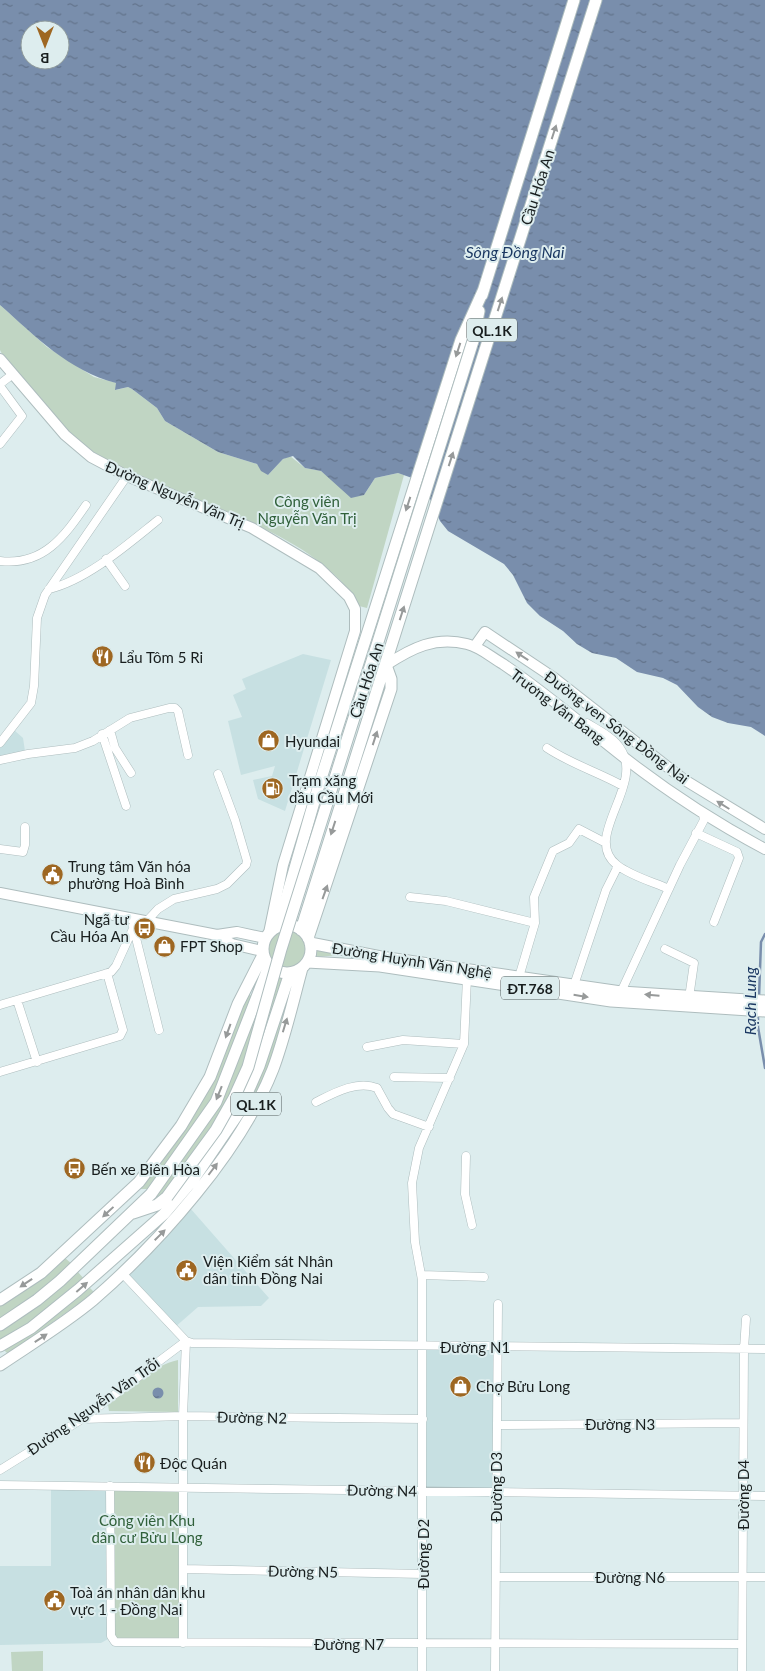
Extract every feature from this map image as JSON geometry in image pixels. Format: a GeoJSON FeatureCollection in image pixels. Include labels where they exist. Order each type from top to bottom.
{"type":"FeatureCollection","features":[{"type":"Feature","properties":{"kind":"main road","name":"Cầu Hóa An"},"geometry":{"type":"LineString","coordinates":[[165,1214],[167,1196],[216,1130],[234,1098],[248,1067],[281,949],[470,350],[484,289],[574,0]]}},
{"type":"Feature","properties":{"kind":"main road","name":"Cầu Hóa An"},"geometry":{"type":"LineString","coordinates":[[387,662],[596,0]]}},
{"type":"Feature","properties":{"kind":"main road","name":"Cầu Hóa An"},"geometry":{"type":"LineString","coordinates":[[299,853],[461,340],[484,289]]}},
{"type":"Feature","properties":{"kind":"main road","name":"Đường Nguyễn Văn Trị"},"geometry":{"type":"LineString","coordinates":[[0,359],[65,435],[91,457],[127,476],[252,528],[319,568],[349,597],[355,609],[355,630],[280,877],[271,933]]}},
{"type":"Feature","properties":{"kind":"main road","name":"Đường ven Sông Đồng Nai"},"geometry":{"type":"LineString","coordinates":[[475,646],[485,632],[554,678],[683,779],[765,829]]}},
{"type":"Feature","properties":{"kind":"main road"},"geometry":{"type":"LineString","coordinates":[[387,662],[424,643],[437,641],[475,646]]}},
{"type":"Feature","properties":{"kind":"main road","name":"Trương Văn Bang"},"geometry":{"type":"LineString","coordinates":[[475,646],[524,678],[670,793],[765,849]]}},
{"type":"Feature","properties":{"kind":"main road","name":"QL.1K"},"geometry":{"type":"LineString","coordinates":[[307,937],[323,860],[387,662]]}},
{"type":"Feature","properties":{"kind":"main road","name":"QL.1K"},"geometry":{"type":"LineString","coordinates":[[307,937],[391,689],[387,662]]}},
{"type":"Feature","properties":{"kind":"main road"},"geometry":{"type":"LineString","coordinates":[[299,853],[323,860]]}},
{"type":"Feature","properties":{"kind":"main road","name":"QL.1K"},"geometry":{"type":"LineString","coordinates":[[271,933],[289,887],[299,853]]}},
{"type":"Feature","properties":{"kind":"main road"},"geometry":{"type":"LineString","coordinates":[[280,877],[281,881],[289,887]]}},
{"type":"Feature","properties":{"kind":"main road"},"geometry":{"type":"LineString","coordinates":[[0,893],[139,923],[217,935],[237,932],[271,933],[289,925],[307,937],[311,953],[305,965],[290,974],[282,973],[269,966],[263,953],[232,944],[217,935]]}},
{"type":"Feature","properties":{"kind":"main road"},"geometry":{"type":"LineString","coordinates":[[0,1300],[41,1273],[140,1182],[181,1126],[210,1077],[238,1004],[271,933]]}},
{"type":"Feature","properties":{"kind":"main road","name":"Đường Huỳnh Văn Nghệ"},"geometry":{"type":"LineString","coordinates":[[307,937],[381,957],[621,992],[759,1004],[765,1011]]}},
{"type":"Feature","properties":{"kind":"main road","name":"QL.1K"},"geometry":{"type":"LineString","coordinates":[[0,1346],[30,1328],[165,1214],[253,1112],[273,1068],[305,965]]}},
{"type":"Feature","properties":{"kind":"main road","name":"Đường Huỳnh Văn Nghệ"},"geometry":{"type":"LineString","coordinates":[[305,965],[380,966],[611,1001],[759,1004]]}},
{"type":"Feature","properties":{"kind":"main road","name":"QL.1K"},"geometry":{"type":"LineString","coordinates":[[0,1325],[37,1300],[92,1252],[151,1194],[216,1102],[269,966]]}},
{"type":"Feature","properties":{"kind":"main road","name":"QL.1K"},"geometry":{"type":"LineString","coordinates":[[0,1365],[92,1301],[122,1273],[165,1214],[193,1180],[238,1114],[259,1066],[290,974]]}},
{"type":"Feature","properties":{"kind":"main road","name":"QL.1K"},"geometry":{"type":"LineString","coordinates":[[130,1214],[165,1214]]}},
{"type":"Feature","properties":{"kind":"main road"},"geometry":{"type":"LineString","coordinates":[[77,1241],[92,1252]]}},
{"type":"Feature","properties":{"kind":"main road"},"geometry":{"type":"LineString","coordinates":[[108,1264],[122,1273]]}},
{"type":"Feature","properties":{"kind":"street"},"geometry":{"type":"LineString","coordinates":[[0,444],[22,416],[0,385],[13,374]]}},
{"type":"Feature","properties":{"kind":"street"},"geometry":{"type":"LineString","coordinates":[[0,743],[30,703],[34,686],[37,618],[49,589],[127,476]]}},
{"type":"Feature","properties":{"kind":"street"},"geometry":{"type":"LineString","coordinates":[[0,561],[28,561],[48,550],[68,531],[86,505]]}},
{"type":"Feature","properties":{"kind":"street"},"geometry":{"type":"LineString","coordinates":[[49,589],[70,583],[158,520]]}},
{"type":"Feature","properties":{"kind":"street"},"geometry":{"type":"LineString","coordinates":[[106,559],[125,586]]}},
{"type":"Feature","properties":{"kind":"street"},"geometry":{"type":"LineString","coordinates":[[0,760],[28,754],[75,748],[139,715],[160,709],[175,708],[178,711],[188,755]]}},
{"type":"Feature","properties":{"kind":"street"},"geometry":{"type":"LineString","coordinates":[[586,722],[618,745],[626,758],[626,773],[623,786],[604,842],[608,855],[618,866],[669,889]]}},
{"type":"Feature","properties":{"kind":"street"},"geometry":{"type":"LineString","coordinates":[[106,732],[131,773]]}},
{"type":"Feature","properties":{"kind":"street"},"geometry":{"type":"LineString","coordinates":[[106,732],[126,806]]}},
{"type":"Feature","properties":{"kind":"street"},"geometry":{"type":"LineString","coordinates":[[547,748],[575,765],[598,773],[623,786]]}},
{"type":"Feature","properties":{"kind":"street"},"geometry":{"type":"LineString","coordinates":[[0,1006],[107,973],[115,968],[139,923],[174,899],[217,889],[227,884],[246,865],[247,861],[235,820],[218,774]]}},
{"type":"Feature","properties":{"kind":"street"},"geometry":{"type":"LineString","coordinates":[[621,992],[669,889],[704,820],[703,814],[670,793]]}},
{"type":"Feature","properties":{"kind":"street"},"geometry":{"type":"LineString","coordinates":[[0,849],[23,852],[26,827]]}},
{"type":"Feature","properties":{"kind":"street"},"geometry":{"type":"LineString","coordinates":[[519,977],[535,923],[534,897],[553,851],[569,843],[578,829],[604,842]]}},
{"type":"Feature","properties":{"kind":"street"},"geometry":{"type":"LineString","coordinates":[[696,834],[738,852],[739,858],[714,922]]}},
{"type":"Feature","properties":{"kind":"street"},"geometry":{"type":"LineString","coordinates":[[574,985],[606,890],[618,866]]}},
{"type":"Feature","properties":{"kind":"street"},"geometry":{"type":"LineString","coordinates":[[410,897],[482,909],[535,923]]}},
{"type":"Feature","properties":{"kind":"street"},"geometry":{"type":"LineString","coordinates":[[139,923],[159,1030]]}},
{"type":"Feature","properties":{"kind":"street"},"geometry":{"type":"LineString","coordinates":[[665,949],[694,963],[688,998]]}},
{"type":"Feature","properties":{"kind":"street"},"geometry":{"type":"LineString","coordinates":[[0,1072],[113,1039],[123,1033],[107,973]]}},
{"type":"Feature","properties":{"kind":"street","name":"Đường D2"},"geometry":{"type":"LineString","coordinates":[[422,1671],[424,1347],[422,1275],[415,1242],[412,1183],[419,1148],[464,1044],[467,978]]}},
{"type":"Feature","properties":{"kind":"street"},"geometry":{"type":"LineString","coordinates":[[18,1000],[37,1062]]}},
{"type":"Feature","properties":{"kind":"street"},"geometry":{"type":"LineString","coordinates":[[367,1047],[403,1040],[464,1044]]}},
{"type":"Feature","properties":{"kind":"street"},"geometry":{"type":"LineString","coordinates":[[394,1077],[450,1078]]}},
{"type":"Feature","properties":{"kind":"street"},"geometry":{"type":"LineString","coordinates":[[316,1102],[347,1087],[373,1086],[377,1088],[393,1114],[428,1127]]}},
{"type":"Feature","properties":{"kind":"street"},"geometry":{"type":"LineString","coordinates":[[466,1156],[465,1194],[472,1225]]}},
{"type":"Feature","properties":{"kind":"street"},"geometry":{"type":"LineString","coordinates":[[122,1273],[186,1341],[182,1416],[183,1643]]}},
{"type":"Feature","properties":{"kind":"street"},"geometry":{"type":"LineString","coordinates":[[422,1275],[484,1277]]}},
{"type":"Feature","properties":{"kind":"street","name":"Đường D3"},"geometry":{"type":"LineString","coordinates":[[495,1671],[498,1304]]}},
{"type":"Feature","properties":{"kind":"street","name":"Đường D4"},"geometry":{"type":"LineString","coordinates":[[742,1671],[743,1423],[746,1319]]}},
{"type":"Feature","properties":{"kind":"street","name":"Đường N1"},"geometry":{"type":"LineString","coordinates":[[186,1341],[192,1343],[424,1347],[765,1349]]}},
{"type":"Feature","properties":{"kind":"street","name":"Đường Nguyễn Văn Trỗi"},"geometry":{"type":"LineString","coordinates":[[0,1470],[82,1418],[186,1341]]}},
{"type":"Feature","properties":{"kind":"street","name":"Đường N2"},"geometry":{"type":"LineString","coordinates":[[82,1418],[182,1416],[423,1419]]}},
{"type":"Feature","properties":{"kind":"street","name":"Đường N3"},"geometry":{"type":"LineString","coordinates":[[497,1425],[743,1423]]}},
{"type":"Feature","properties":{"kind":"street","name":"Đường N4"},"geometry":{"type":"LineString","coordinates":[[0,1485],[765,1496]]}},
{"type":"Feature","properties":{"kind":"street","name":"Đường N7"},"geometry":{"type":"LineString","coordinates":[[110,1486],[112,1639],[120,1644],[742,1644]]}},
{"type":"Feature","properties":{"kind":"street","name":"Đường N5"},"geometry":{"type":"LineString","coordinates":[[183,1569],[423,1574]]}},
{"type":"Feature","properties":{"kind":"street","name":"Đường N6"},"geometry":{"type":"LineString","coordinates":[[496,1577],[765,1576]]}},
{"type":"Feature","properties":{"kind":"shaded area"},"geometry":{"type":"Polygon","coordinates":[[[303,654],[331,660],[285,811],[258,799],[253,780],[272,776],[275,766],[241,775],[228,721],[242,717],[233,695],[246,689],[242,679],[303,654]]]}},
{"type":"Feature","properties":{"kind":"shaded area"},"geometry":{"type":"Polygon","coordinates":[[[14,730],[23,738],[25,751],[0,757],[0,748],[14,730]]]}},
{"type":"Feature","properties":{"kind":"shaded area","name":"Viện Kiểm sát Nhân dân tỉnh Đồng Nai"},"geometry":{"type":"Polygon","coordinates":[[[190,1208],[269,1298],[261,1306],[198,1307],[174,1328],[125,1276],[168,1235],[190,1208]]]}},
{"type":"Feature","properties":{"kind":"shaded area","name":"Chợ Bửu Long"},"geometry":{"type":"Polygon","coordinates":[[[427,1350],[494,1350],[493,1489],[426,1488],[427,1350]]]}},
{"type":"Feature","properties":{"kind":"shaded area","name":"Toà án nhân dân khu vực 1 - Đồng Nai"},"geometry":{"type":"Polygon","coordinates":[[[51,1488],[107,1489],[108,1639],[101,1643],[0,1645],[0,1566],[51,1566],[51,1488]]]}},
{"type":"Feature","properties":{"kind":"green space","name":"Công viên Nguyễn Văn Trị"},"geometry":{"type":"Polygon","coordinates":[[[0,305],[47,347],[94,377],[117,383],[116,390],[128,387],[132,389],[157,408],[165,421],[218,452],[257,464],[268,475],[283,459],[290,456],[305,468],[321,471],[334,481],[364,495],[375,478],[398,473],[404,475],[367,608],[359,606],[340,580],[314,558],[282,538],[211,505],[111,463],[79,441],[52,414],[2,354],[0,350],[0,305]]]}},
{"type":"Feature","properties":{"kind":"green space"},"geometry":{"type":"Polygon","coordinates":[[[287,930],[294,931],[300,936],[305,942],[305,956],[300,962],[294,967],[287,968],[280,967],[274,962],[269,956],[268,949],[269,942],[274,936],[280,931],[287,930]]]}},
{"type":"Feature","properties":{"kind":"green space"},"geometry":{"type":"Polygon","coordinates":[[[316,949],[342,955],[315,957],[316,949]]]}},
{"type":"Feature","properties":{"kind":"green space"},"geometry":{"type":"Polygon","coordinates":[[[271,975],[283,979],[254,1064],[232,1113],[163,1208],[154,1198],[187,1151],[271,975]]]}},
{"type":"Feature","properties":{"kind":"green space"},"geometry":{"type":"Polygon","coordinates":[[[248,994],[252,996],[211,1100],[147,1189],[140,1189],[185,1129],[215,1078],[248,994]]]}},
{"type":"Feature","properties":{"kind":"green space"},"geometry":{"type":"Polygon","coordinates":[[[284,1005],[286,1006],[275,1046],[255,1098],[223,1149],[174,1212],[213,1161],[242,1116],[284,1005]]]}},
{"type":"Feature","properties":{"kind":"green space"},"geometry":{"type":"Polygon","coordinates":[[[65,1258],[72,1264],[35,1295],[0,1319],[0,1306],[45,1276],[65,1258]]]}},
{"type":"Feature","properties":{"kind":"green space"},"geometry":{"type":"Polygon","coordinates":[[[78,1272],[84,1279],[28,1324],[0,1340],[0,1331],[39,1305],[78,1272]]]}},
{"type":"Feature","properties":{"kind":"green space"},"geometry":{"type":"Polygon","coordinates":[[[89,1287],[94,1292],[88,1297],[8,1354],[4,1350],[33,1333],[89,1287]]]}},
{"type":"Feature","properties":{"kind":"green space"},"geometry":{"type":"Polygon","coordinates":[[[178,1360],[178,1412],[109,1411],[108,1405],[141,1378],[159,1367],[178,1360]]]}},
{"type":"Feature","properties":{"kind":"green space","name":"Công viên Khu dân cư Bửu Long"},"geometry":{"type":"Polygon","coordinates":[[[114,1489],[179,1490],[180,1640],[120,1640],[115,1638],[114,1489]]]}},
{"type":"Feature","properties":{"kind":"green space"},"geometry":{"type":"Polygon","coordinates":[[[43,1651],[43,1671],[12,1671],[11,1652],[43,1651]]]}},
{"type":"Feature","properties":{"kind":"water","name":"Sông Đồng Nai"},"geometry":{"type":"Polygon","coordinates":[[[0,0],[765,0],[765,736],[751,727],[728,723],[712,717],[698,707],[677,685],[663,678],[637,672],[616,658],[592,653],[577,644],[563,631],[540,616],[527,603],[513,575],[504,564],[448,531],[440,521],[430,499],[412,478],[398,473],[375,478],[364,495],[351,498],[321,471],[305,468],[293,456],[283,459],[268,475],[261,471],[257,464],[218,452],[165,421],[157,408],[132,389],[128,387],[115,390],[116,383],[83,370],[40,340],[0,305],[0,0]]]}},
{"type":"Feature","properties":{"kind":"water"},"geometry":{"type":"Polygon","coordinates":[[[158,1387],[164,1393],[158,1399],[152,1393],[158,1387]]]}},
{"type":"Feature","properties":{"kind":"waterway","name":"Rạch Lung"},"geometry":{"type":"LineString","coordinates":[[759,997],[761,942],[765,934]]}},
{"type":"Feature","properties":{"kind":"waterway","name":"Rạch Lung"},"geometry":{"type":"LineString","coordinates":[[758,1013],[758,1027],[765,1068]]}},
{"type":"Feature","properties":{"kind":"place","name":"Lẩu Tôm 5 Ri"},"geometry":{"type":"Point","coordinates":[103,657]}},
{"type":"Feature","properties":{"kind":"place","name":"Hyundai"},"geometry":{"type":"Point","coordinates":[269,741]}},
{"type":"Feature","properties":{"kind":"place","name":"Trạm xăng dầu Cầu Mới"},"geometry":{"type":"Point","coordinates":[273,789]}},
{"type":"Feature","properties":{"kind":"place","name":"Trung tâm Văn hóa phường Hoà Bình"},"geometry":{"type":"Point","coordinates":[52,875]}},
{"type":"Feature","properties":{"kind":"place","name":"Ngã tư Cầu Hóa An"},"geometry":{"type":"Point","coordinates":[145,928]}},
{"type":"Feature","properties":{"kind":"place","name":"FPT Shop"},"geometry":{"type":"Point","coordinates":[164,946]}},
{"type":"Feature","properties":{"kind":"place","name":"Bến xe Biên Hòa"},"geometry":{"type":"Point","coordinates":[75,1169]}},
{"type":"Feature","properties":{"kind":"place","name":"Viện Kiểm sát Nhân dân tỉnh Đồng Nai"},"geometry":{"type":"Point","coordinates":[187,1270]}},
{"type":"Feature","properties":{"kind":"place","name":"Chợ Bửu Long"},"geometry":{"type":"Point","coordinates":[460,1386]}},
{"type":"Feature","properties":{"kind":"place","name":"Độc Quán"},"geometry":{"type":"Point","coordinates":[144,1463]}},
{"type":"Feature","properties":{"kind":"place","name":"Toà án nhân dân khu vực 1 - Đồng Nai"},"geometry":{"type":"Point","coordinates":[54,1601]}}]}
